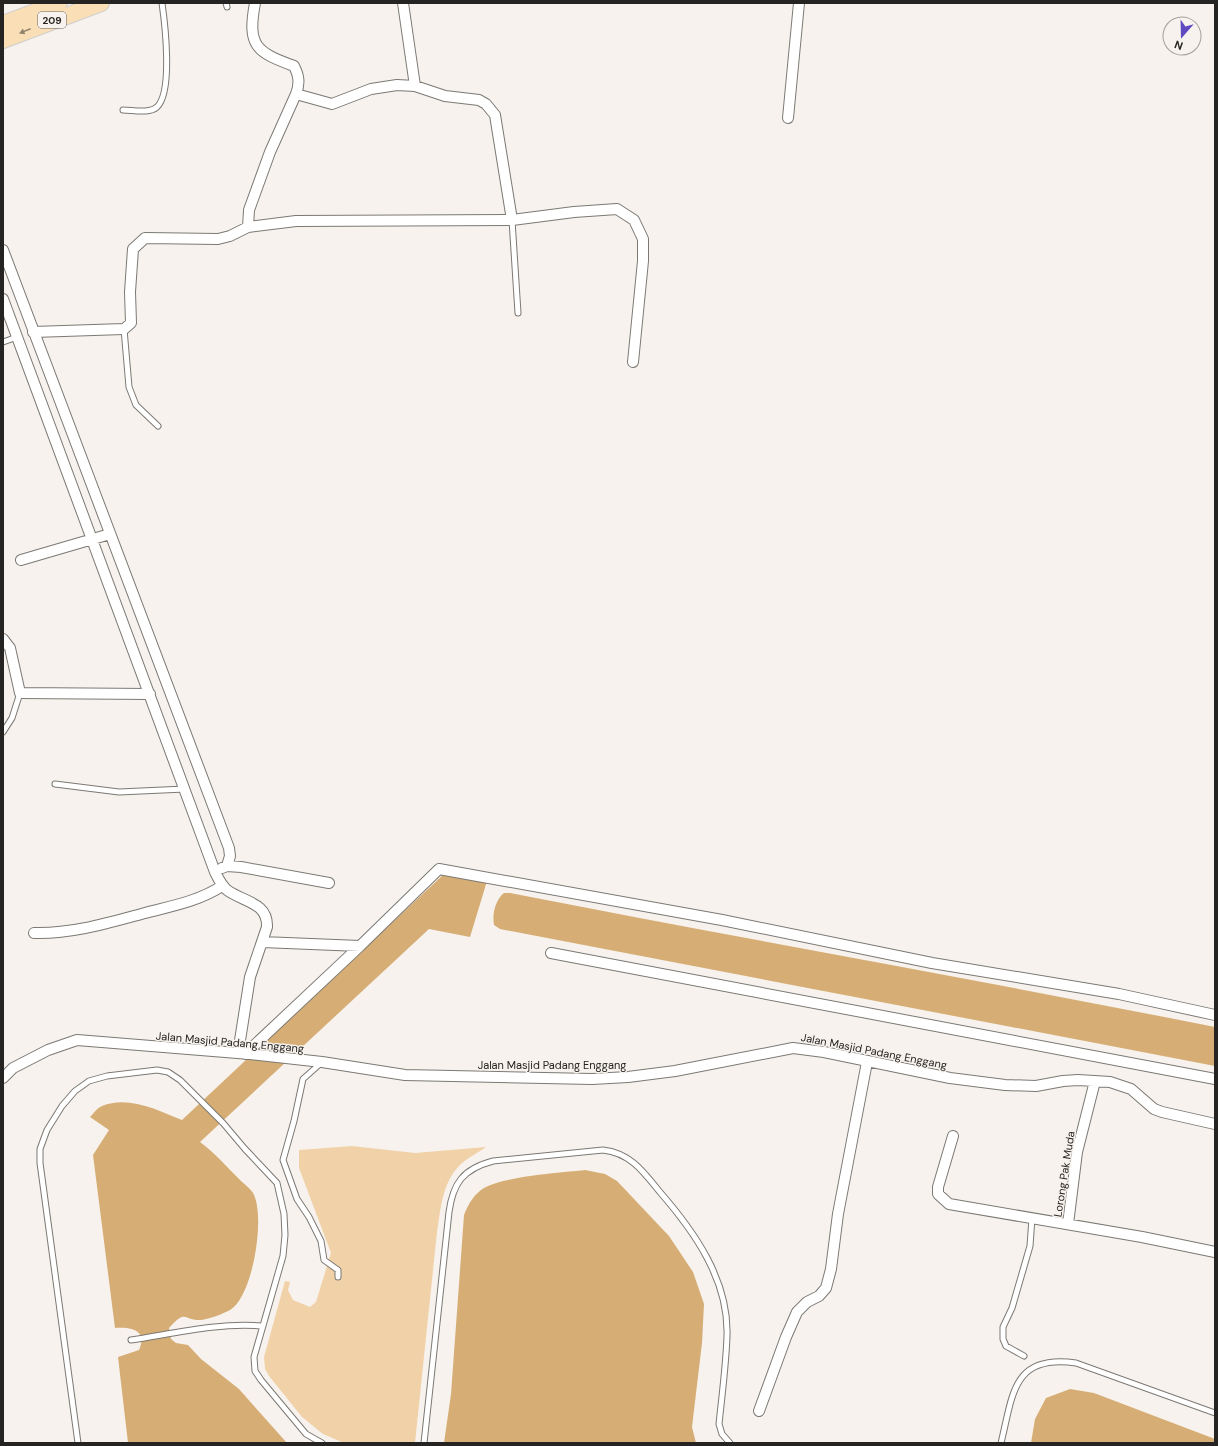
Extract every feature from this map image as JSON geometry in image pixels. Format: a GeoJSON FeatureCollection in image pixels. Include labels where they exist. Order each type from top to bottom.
{"type":"FeatureCollection","features":[{"type":"Feature","properties":{"kind":"main road","name":"209"},"geometry":{"type":"LineString","coordinates":[[3,24],[40,6],[59,3]]}},
{"type":"Feature","properties":{"kind":"main road","name":"209"},"geometry":{"type":"LineString","coordinates":[[3,40],[101,3]]}},
{"type":"Feature","properties":{"kind":"street"},"geometry":{"type":"LineString","coordinates":[[248,228],[249,210],[265,166],[298,87],[298,76],[294,66],[272,58],[260,51],[254,40],[252,27],[255,3]]}},
{"type":"Feature","properties":{"kind":"street"},"geometry":{"type":"LineString","coordinates":[[403,3],[415,86]]}},
{"type":"Feature","properties":{"kind":"street"},"geometry":{"type":"LineString","coordinates":[[788,118],[799,3]]}},
{"type":"Feature","properties":{"kind":"street"},"geometry":{"type":"LineString","coordinates":[[296,94],[332,104],[371,89],[397,85],[415,86],[445,96],[479,100],[491,109],[494,115],[512,220]]}},
{"type":"Feature","properties":{"kind":"street"},"geometry":{"type":"LineString","coordinates":[[33,332],[124,329],[131,323],[130,292],[133,249],[139,241],[145,238],[218,239],[230,236],[248,228],[296,221],[512,220],[574,212],[617,209],[634,220],[643,238],[643,261],[633,362]]}},
{"type":"Feature","properties":{"kind":"street"},"geometry":{"type":"LineString","coordinates":[[3,250],[229,848],[230,856],[227,866]]}},
{"type":"Feature","properties":{"kind":"street"},"geometry":{"type":"LineString","coordinates":[[3,299],[186,789],[215,872],[222,886],[264,910],[267,920],[267,927],[250,977],[245,1054]]}},
{"type":"Feature","properties":{"kind":"street"},"geometry":{"type":"LineString","coordinates":[[21,560],[110,534]]}},
{"type":"Feature","properties":{"kind":"street"},"geometry":{"type":"LineString","coordinates":[[3,639],[10,648],[20,693],[150,694]]}},
{"type":"Feature","properties":{"kind":"street"},"geometry":{"type":"LineString","coordinates":[[215,872],[227,866],[329,883]]}},
{"type":"Feature","properties":{"kind":"street"},"geometry":{"type":"LineString","coordinates":[[245,1054],[360,946],[439,869],[722,920],[932,963],[1119,994],[1215,1015]]}},
{"type":"Feature","properties":{"kind":"street"},"geometry":{"type":"LineString","coordinates":[[34,933],[64,932],[117,921],[194,900],[209,894],[222,886]]}},
{"type":"Feature","properties":{"kind":"street"},"geometry":{"type":"LineString","coordinates":[[262,942],[360,946]]}},
{"type":"Feature","properties":{"kind":"street"},"geometry":{"type":"LineString","coordinates":[[551,953],[1215,1079]]}},
{"type":"Feature","properties":{"kind":"street","name":"Jalan Masjid Padang Enggang"},"geometry":{"type":"LineString","coordinates":[[3,1078],[13,1068],[48,1050],[66,1042],[77,1040],[322,1062],[405,1075],[592,1079],[628,1077],[674,1071],[793,1048],[824,1052],[950,1078],[1022,1086],[1036,1086],[1063,1081],[1110,1082],[1131,1089],[1154,1109],[1215,1124]]}},
{"type":"Feature","properties":{"kind":"street"},"geometry":{"type":"LineString","coordinates":[[759,1412],[786,1337],[797,1312],[806,1302],[819,1296],[826,1288],[831,1269],[838,1214],[867,1062]]}},
{"type":"Feature","properties":{"kind":"street","name":"Lorong Pak Muda"},"geometry":{"type":"LineString","coordinates":[[1068,1224],[1077,1152],[1095,1081]]}},
{"type":"Feature","properties":{"kind":"street"},"geometry":{"type":"LineString","coordinates":[[953,1136],[938,1187],[938,1194],[941,1199],[949,1204],[1142,1236],[1215,1252]]}},
{"type":"Feature","properties":{"kind":"lane"},"geometry":{"type":"LineString","coordinates":[[123,110],[150,111],[157,107],[161,100],[165,88],[167,40],[162,3]]}},
{"type":"Feature","properties":{"kind":"lane"},"geometry":{"type":"LineString","coordinates":[[512,220],[518,313]]}},
{"type":"Feature","properties":{"kind":"lane"},"geometry":{"type":"LineString","coordinates":[[124,329],[129,388],[136,405],[158,426]]}},
{"type":"Feature","properties":{"kind":"lane"},"geometry":{"type":"LineString","coordinates":[[3,342],[17,337]]}},
{"type":"Feature","properties":{"kind":"lane"},"geometry":{"type":"LineString","coordinates":[[3,732],[12,718],[20,693]]}},
{"type":"Feature","properties":{"kind":"lane"},"geometry":{"type":"LineString","coordinates":[[55,784],[119,792],[186,789]]}},
{"type":"Feature","properties":{"kind":"lane"},"geometry":{"type":"LineString","coordinates":[[322,1062],[303,1079],[283,1160],[297,1199],[309,1217],[321,1241],[324,1260],[338,1270],[338,1277]]}},
{"type":"Feature","properties":{"kind":"lane"},"geometry":{"type":"LineString","coordinates":[[78,1443],[40,1163],[40,1149],[47,1130],[62,1106],[75,1091],[89,1081],[107,1076],[157,1070],[168,1072],[180,1080],[223,1123],[244,1149],[277,1183],[281,1197],[285,1235],[283,1256],[279,1275],[261,1326],[254,1357],[256,1371],[261,1380],[306,1434],[322,1443]]}},
{"type":"Feature","properties":{"kind":"lane"},"geometry":{"type":"LineString","coordinates":[[424,1443],[449,1212],[451,1196],[456,1186],[464,1174],[478,1165],[493,1161],[603,1150],[614,1151],[637,1164],[674,1208],[699,1245],[716,1275],[726,1316],[727,1335],[719,1424],[722,1434],[730,1443]]}},
{"type":"Feature","properties":{"kind":"lane"},"geometry":{"type":"LineString","coordinates":[[1024,1356],[1006,1346],[1003,1338],[1003,1327],[1012,1308],[1030,1246],[1032,1217]]}},
{"type":"Feature","properties":{"kind":"lane"},"geometry":{"type":"LineString","coordinates":[[131,1340],[192,1331],[249,1325],[261,1326]]}},
{"type":"Feature","properties":{"kind":"lane"},"geometry":{"type":"LineString","coordinates":[[1001,1443],[1015,1388],[1019,1379],[1027,1371],[1042,1363],[1058,1360],[1082,1365],[1215,1413]]}},
{"type":"Feature","properties":{"kind":"shaded area"},"geometry":{"type":"Polygon","coordinates":[[[445,873],[487,881],[470,937],[429,929],[200,1142],[216,1155],[253,1193],[257,1204],[258,1236],[251,1273],[238,1302],[230,1310],[208,1319],[195,1320],[185,1317],[179,1318],[169,1328],[171,1339],[176,1343],[188,1345],[201,1359],[239,1389],[287,1443],[128,1443],[118,1357],[139,1350],[141,1338],[140,1334],[132,1329],[115,1328],[93,1155],[109,1130],[90,1117],[102,1106],[122,1102],[153,1108],[182,1120],[445,873]]]}},
{"type":"Feature","properties":{"kind":"shaded area"},"geometry":{"type":"Polygon","coordinates":[[[504,893],[1215,1027],[1215,1066],[500,929],[494,925],[493,917],[496,904],[504,893]]]}},
{"type":"Feature","properties":{"kind":"shaded area"},"geometry":{"type":"Polygon","coordinates":[[[352,1146],[415,1153],[486,1147],[460,1165],[449,1180],[443,1196],[437,1232],[415,1443],[344,1443],[323,1434],[302,1417],[265,1369],[264,1357],[285,1281],[290,1282],[288,1290],[293,1300],[310,1307],[316,1302],[331,1253],[299,1168],[299,1150],[352,1146]]]}},
{"type":"Feature","properties":{"kind":"shaded area"},"geometry":{"type":"Polygon","coordinates":[[[585,1170],[605,1174],[617,1181],[669,1236],[693,1272],[704,1304],[702,1343],[692,1427],[696,1443],[444,1443],[451,1394],[464,1215],[467,1208],[478,1192],[490,1185],[502,1181],[585,1170]]]}},
{"type":"Feature","properties":{"kind":"shaded area"},"geometry":{"type":"Polygon","coordinates":[[[1070,1389],[1094,1393],[1215,1439],[1215,1443],[1031,1443],[1035,1419],[1046,1398],[1070,1389]]]}}]}
